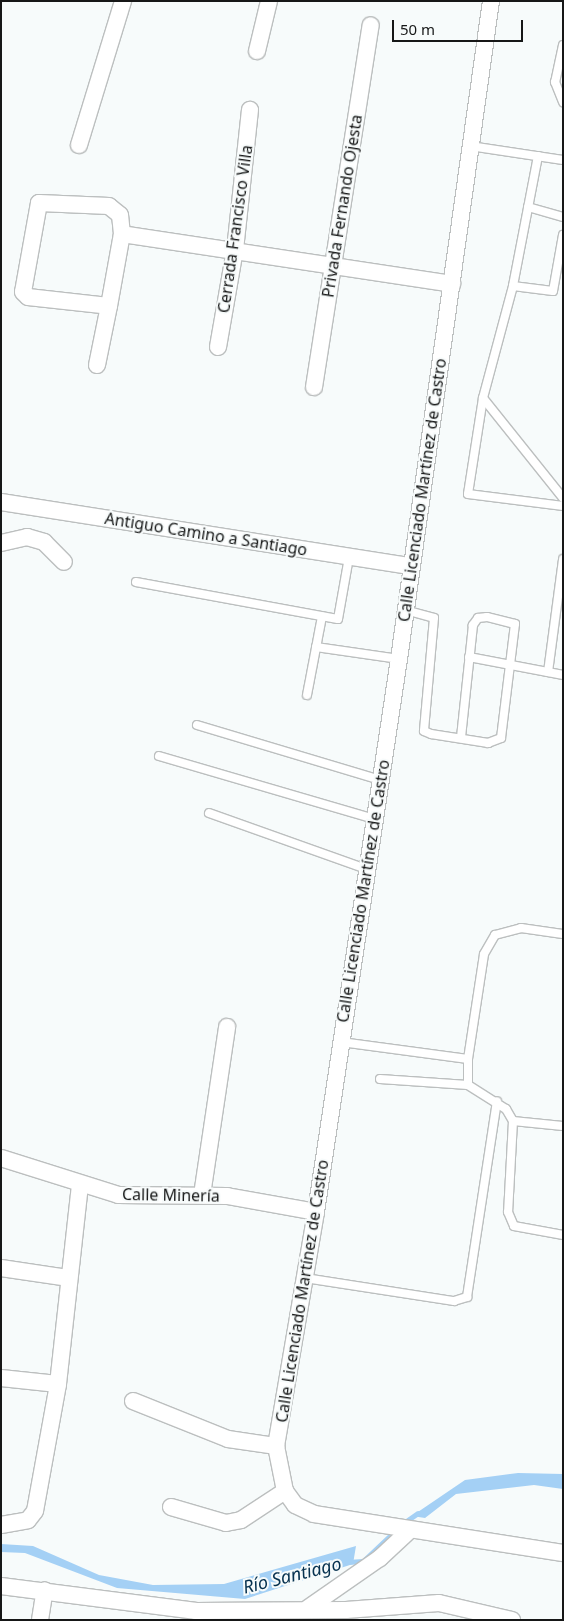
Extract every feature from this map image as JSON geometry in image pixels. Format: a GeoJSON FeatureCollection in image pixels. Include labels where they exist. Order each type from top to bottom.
{"type":"FeatureCollection","features":[{"type":"Feature","properties":{"kind":"street"},"geometry":{"type":"LineString","coordinates":[[79,145],[123,1]]}},
{"type":"Feature","properties":{"kind":"street"},"geometry":{"type":"LineString","coordinates":[[257,51],[269,1]]}},
{"type":"Feature","properties":{"kind":"street","name":"Calle Licenciado Martínez de Castro"},"geometry":{"type":"LineString","coordinates":[[285,1491],[276,1446],[316,1212],[339,1042],[399,659],[410,566],[452,284],[491,1]]}},
{"type":"Feature","properties":{"kind":"street","name":"Privada Fernando Ojesta"},"geometry":{"type":"LineString","coordinates":[[314,387],[371,25]]}},
{"type":"Feature","properties":{"kind":"street","name":"Cerrada Francisco Villa"},"geometry":{"type":"LineString","coordinates":[[218,347],[235,250],[250,110]]}},
{"type":"Feature","properties":{"kind":"street"},"geometry":{"type":"LineString","coordinates":[[97,365],[109,306],[122,234],[116,208],[38,203],[22,292],[28,297],[109,306]]}},
{"type":"Feature","properties":{"kind":"street"},"geometry":{"type":"LineString","coordinates":[[122,234],[333,264],[452,284]]}},
{"type":"Feature","properties":{"kind":"street","name":"Antiguo Camino a Santiago"},"geometry":{"type":"LineString","coordinates":[[1,502],[410,566]]}},
{"type":"Feature","properties":{"kind":"street"},"geometry":{"type":"LineString","coordinates":[[1,543],[27,537],[44,542],[64,562]]}},
{"type":"Feature","properties":{"kind":"street"},"geometry":{"type":"LineString","coordinates":[[202,1195],[227,1027]]}},
{"type":"Feature","properties":{"kind":"street","name":"Calle Minería"},"geometry":{"type":"LineString","coordinates":[[1,1158],[118,1195],[202,1195],[316,1212]]}},
{"type":"Feature","properties":{"kind":"street"},"geometry":{"type":"LineString","coordinates":[[1,1525],[28,1520],[35,1511],[58,1384],[80,1184]]}},
{"type":"Feature","properties":{"kind":"street"},"geometry":{"type":"LineString","coordinates":[[1,1268],[69,1278]]}},
{"type":"Feature","properties":{"kind":"street"},"geometry":{"type":"LineString","coordinates":[[1,1378],[58,1384]]}},
{"type":"Feature","properties":{"kind":"street"},"geometry":{"type":"LineString","coordinates":[[133,1401],[228,1439],[276,1446]]}},
{"type":"Feature","properties":{"kind":"street"},"geometry":{"type":"LineString","coordinates":[[171,1507],[226,1523],[241,1520],[285,1491],[295,1505],[345,1522],[563,1553]]}},
{"type":"Feature","properties":{"kind":"street"},"geometry":{"type":"LineString","coordinates":[[308,1608],[380,1558],[406,1530]]}},
{"type":"Feature","properties":{"kind":"street"},"geometry":{"type":"LineString","coordinates":[[1,1586],[45,1590],[104,1603],[195,1616],[308,1608],[346,1615],[440,1603],[509,1620]]}},
{"type":"Feature","properties":{"kind":"street"},"geometry":{"type":"LineString","coordinates":[[40,1620],[45,1590]]}},
{"type":"Feature","properties":{"kind":"lane"},"geometry":{"type":"LineString","coordinates":[[563,45],[556,82],[563,102]]}},
{"type":"Feature","properties":{"kind":"lane"},"geometry":{"type":"LineString","coordinates":[[470,146],[563,160]]}},
{"type":"Feature","properties":{"kind":"lane"},"geometry":{"type":"LineString","coordinates":[[538,156],[513,286],[483,398],[468,494],[563,506]]}},
{"type":"Feature","properties":{"kind":"lane"},"geometry":{"type":"LineString","coordinates":[[528,207],[563,217]]}},
{"type":"Feature","properties":{"kind":"lane"},"geometry":{"type":"LineString","coordinates":[[513,286],[553,291],[563,234]]}},
{"type":"Feature","properties":{"kind":"lane"},"geometry":{"type":"LineString","coordinates":[[483,398],[563,498]]}},
{"type":"Feature","properties":{"kind":"lane"},"geometry":{"type":"LineString","coordinates":[[136,582],[338,619],[349,557]]}},
{"type":"Feature","properties":{"kind":"lane"},"geometry":{"type":"LineString","coordinates":[[548,672],[563,559]]}},
{"type":"Feature","properties":{"kind":"lane"},"geometry":{"type":"LineString","coordinates":[[405,610],[434,618],[424,731],[461,738],[488,743],[501,738],[517,632],[509,621],[478,618],[469,658],[461,738]]}},
{"type":"Feature","properties":{"kind":"lane"},"geometry":{"type":"LineString","coordinates":[[307,695],[322,616]]}},
{"type":"Feature","properties":{"kind":"lane"},"geometry":{"type":"LineString","coordinates":[[316,647],[399,659]]}},
{"type":"Feature","properties":{"kind":"lane"},"geometry":{"type":"LineString","coordinates":[[469,658],[563,675]]}},
{"type":"Feature","properties":{"kind":"lane"},"geometry":{"type":"LineString","coordinates":[[197,725],[380,780]]}},
{"type":"Feature","properties":{"kind":"lane"},"geometry":{"type":"LineString","coordinates":[[160,756],[374,819]]}},
{"type":"Feature","properties":{"kind":"lane"},"geometry":{"type":"LineString","coordinates":[[209,813],[366,869]]}},
{"type":"Feature","properties":{"kind":"lane"},"geometry":{"type":"LineString","coordinates":[[468,1085],[468,1059],[484,954],[495,935],[521,928],[563,934]]}},
{"type":"Feature","properties":{"kind":"lane"},"geometry":{"type":"LineString","coordinates":[[339,1042],[468,1059]]}},
{"type":"Feature","properties":{"kind":"lane"},"geometry":{"type":"LineString","coordinates":[[380,1079],[468,1085],[497,1101],[513,1121],[508,1212],[514,1226],[563,1235]]}},
{"type":"Feature","properties":{"kind":"lane"},"geometry":{"type":"LineString","coordinates":[[305,1278],[454,1301],[467,1297],[497,1101]]}},
{"type":"Feature","properties":{"kind":"lane"},"geometry":{"type":"LineString","coordinates":[[513,1121],[563,1126]]}},
{"type":"Feature","properties":{"kind":"water"},"geometry":{"type":"Polygon","coordinates":[[[518,1473],[563,1474],[563,1489],[534,1485],[456,1494],[425,1518],[412,1516],[465,1480],[518,1473]]]}},
{"type":"Feature","properties":{"kind":"water"},"geometry":{"type":"Polygon","coordinates":[[[1,1544],[33,1546],[99,1575],[153,1585],[224,1584],[356,1546],[353,1564],[245,1599],[117,1588],[25,1553],[1,1552],[1,1544]]]}},
{"type":"Feature","properties":{"kind":"waterway","name":"Río Santiago"},"geometry":{"type":"LineString","coordinates":[[402,1524],[418,1513]]}},
{"type":"Feature","properties":{"kind":"waterway","name":"Río Santiago"},"geometry":{"type":"LineString","coordinates":[[347,1562],[363,1561],[396,1530]]}}]}
